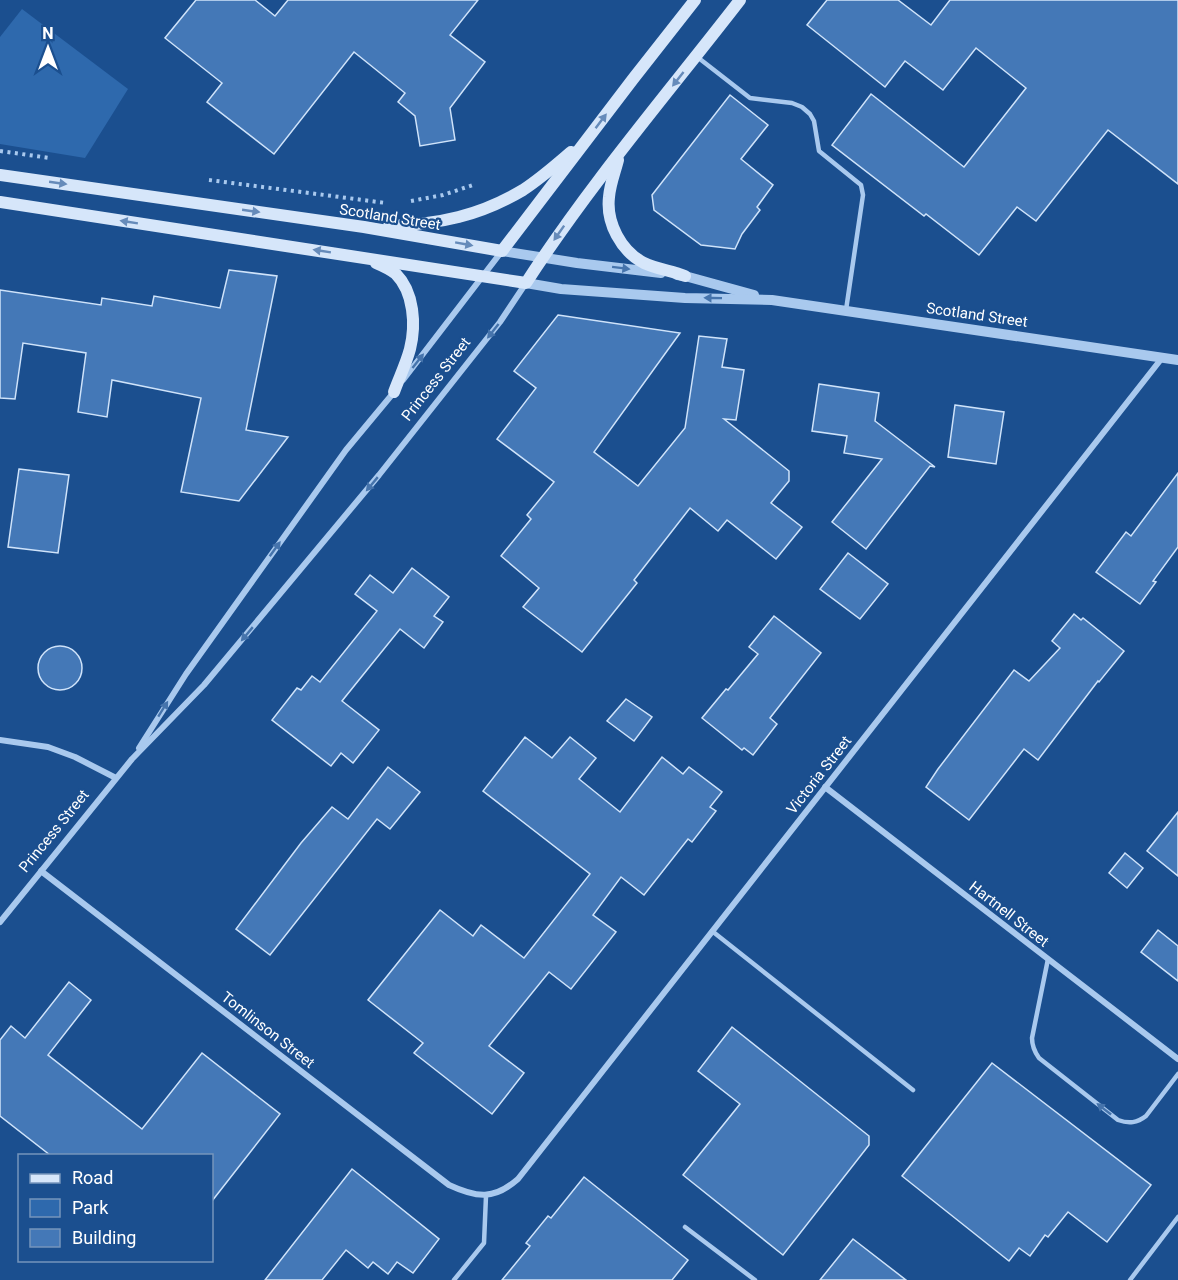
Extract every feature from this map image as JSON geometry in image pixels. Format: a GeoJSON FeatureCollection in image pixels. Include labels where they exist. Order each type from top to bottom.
{"type":"FeatureCollection","features":[{"type":"Feature","properties":{"kind":"main road","name":"Princess Street"},"geometry":{"type":"LineString","coordinates":[[502,251],[695,0]]}},
{"type":"Feature","properties":{"kind":"main road","name":"Princess Street"},"geometry":{"type":"LineString","coordinates":[[526,283],[565,225],[740,0]]}},
{"type":"Feature","properties":{"kind":"main road"},"geometry":{"type":"LineString","coordinates":[[364,227],[440,222],[483,210],[542,177],[586,140]]}},
{"type":"Feature","properties":{"kind":"main road"},"geometry":{"type":"LineString","coordinates":[[620,153],[609,197],[614,231],[630,254],[645,263],[684,276]]}},
{"type":"Feature","properties":{"kind":"main road","name":"Scotland Street"},"geometry":{"type":"LineString","coordinates":[[0,175],[364,227],[502,251]]}},
{"type":"Feature","properties":{"kind":"main road","name":"Scotland Street"},"geometry":{"type":"LineString","coordinates":[[0,202],[526,283]]}},
{"type":"Feature","properties":{"kind":"main road"},"geometry":{"type":"LineString","coordinates":[[361,257],[387,267],[396,274],[410,297],[413,326],[410,350],[394,392]]}},
{"type":"Feature","properties":{"kind":"street","name":"Scotland Street"},"geometry":{"type":"LineString","coordinates":[[502,251],[684,276],[772,300]]}},
{"type":"Feature","properties":{"kind":"street","name":"Princess Street"},"geometry":{"type":"LineString","coordinates":[[132,759],[193,664],[346,450],[394,392],[502,251]]}},
{"type":"Feature","properties":{"kind":"street","name":"Scotland Street"},"geometry":{"type":"LineString","coordinates":[[526,283],[561,289],[674,297],[772,300],[1178,360]]}},
{"type":"Feature","properties":{"kind":"street","name":"Princess Street"},"geometry":{"type":"LineString","coordinates":[[0,922],[132,759],[204,685],[372,484],[500,322],[526,283]]}},
{"type":"Feature","properties":{"kind":"street","name":"Victoria Street"},"geometry":{"type":"LineString","coordinates":[[486,1196],[498,1193],[518,1179],[1162,357]]}},
{"type":"Feature","properties":{"kind":"street"},"geometry":{"type":"LineString","coordinates":[[0,740],[48,747],[75,757],[116,778]]}},
{"type":"Feature","properties":{"kind":"street","name":"Hartnell Street"},"geometry":{"type":"LineString","coordinates":[[825,787],[1178,1059]]}},
{"type":"Feature","properties":{"kind":"street","name":"Tomlinson Street"},"geometry":{"type":"LineString","coordinates":[[41,871],[449,1185],[486,1196]]}},
{"type":"Feature","properties":{"kind":"lane"},"geometry":{"type":"LineString","coordinates":[[696,56],[750,98],[802,107],[814,121],[819,151],[861,185],[862,195],[846,310]]}},
{"type":"Feature","properties":{"kind":"lane"},"geometry":{"type":"LineString","coordinates":[[712,931],[913,1090]]}},
{"type":"Feature","properties":{"kind":"lane"},"geometry":{"type":"LineString","coordinates":[[1048,959],[1032,1038],[1034,1052],[1039,1058],[1118,1120],[1125,1122],[1140,1120],[1146,1116],[1178,1074]]}},
{"type":"Feature","properties":{"kind":"lane"},"geometry":{"type":"LineString","coordinates":[[454,1280],[484,1243],[486,1196]]}},
{"type":"Feature","properties":{"kind":"lane"},"geometry":{"type":"LineString","coordinates":[[1130,1280],[1178,1217]]}},
{"type":"Feature","properties":{"kind":"lane"},"geometry":{"type":"LineString","coordinates":[[684,1227],[755,1280]]}},
{"type":"Feature","properties":{"kind":"path"},"geometry":{"type":"LineString","coordinates":[[0,151],[51,158]]}},
{"type":"Feature","properties":{"kind":"path"},"geometry":{"type":"LineString","coordinates":[[207,180],[391,204]]}},
{"type":"Feature","properties":{"kind":"path"},"geometry":{"type":"LineString","coordinates":[[402,202],[443,195],[473,185]]}},
{"type":"Feature","properties":{"kind":"green space"},"geometry":{"type":"Polygon","coordinates":[[[22,9],[128,89],[85,158],[0,144],[0,37],[22,9]]]}},
{"type":"Feature","properties":{"kind":"building"},"geometry":{"type":"Polygon","coordinates":[[[196,0],[255,0],[275,16],[288,0],[478,0],[450,35],[485,62],[450,108],[455,140],[420,146],[415,116],[398,102],[405,93],[354,52],[274,154],[207,102],[222,83],[165,38],[196,0]]]}},
{"type":"Feature","properties":{"kind":"building"},"geometry":{"type":"Polygon","coordinates":[[[827,0],[898,0],[931,25],[950,0],[1178,0],[1178,184],[1108,130],[1036,221],[1017,207],[979,255],[832,145],[871,94],[964,167],[1026,88],[976,48],[943,90],[905,61],[885,87],[807,25],[827,0]]]}},
{"type":"Feature","properties":{"kind":"building"},"geometry":{"type":"Polygon","coordinates":[[[730,95],[768,125],[741,159],[773,185],[757,207],[760,210],[742,234],[735,249],[701,245],[654,210],[652,195],[730,95]]]}},
{"type":"Feature","properties":{"kind":"building"},"geometry":{"type":"Polygon","coordinates":[[[229,270],[277,276],[246,430],[288,437],[239,501],[181,492],[201,398],[112,380],[107,417],[78,412],[86,353],[23,343],[15,399],[0,398],[0,290],[101,305],[102,298],[152,306],[154,296],[220,308],[229,270]]]}},
{"type":"Feature","properties":{"kind":"building"},"geometry":{"type":"Polygon","coordinates":[[[558,315],[680,333],[594,452],[638,486],[685,428],[699,336],[727,339],[722,367],[744,370],[736,420],[724,419],[789,471],[789,481],[771,503],[802,527],[776,559],[727,520],[718,531],[690,508],[634,580],[637,583],[582,652],[523,607],[539,588],[501,556],[531,519],[527,515],[554,482],[497,439],[536,388],[514,371],[558,315]]]}},
{"type":"Feature","properties":{"kind":"building"},"geometry":{"type":"Polygon","coordinates":[[[819,384],[879,393],[875,421],[935,467],[930,466],[866,549],[832,522],[882,459],[844,453],[847,436],[812,431],[819,384]]]}},
{"type":"Feature","properties":{"kind":"building"},"geometry":{"type":"Polygon","coordinates":[[[955,405],[1004,412],[996,464],[948,457],[955,405]]]}},
{"type":"Feature","properties":{"kind":"building"},"geometry":{"type":"Polygon","coordinates":[[[19,469],[69,475],[58,553],[8,547],[19,469]]]}},
{"type":"Feature","properties":{"kind":"building"},"geometry":{"type":"Polygon","coordinates":[[[1178,473],[1178,547],[1153,581],[1156,582],[1140,604],[1096,572],[1126,532],[1131,536],[1178,473]]]}},
{"type":"Feature","properties":{"kind":"building"},"geometry":{"type":"Polygon","coordinates":[[[848,553],[888,584],[860,619],[820,589],[848,553]]]}},
{"type":"Feature","properties":{"kind":"building"},"geometry":{"type":"Polygon","coordinates":[[[412,568],[449,597],[434,616],[443,622],[424,648],[400,629],[342,701],[379,730],[353,763],[341,753],[331,766],[272,720],[297,688],[301,690],[312,676],[320,682],[377,611],[355,594],[370,575],[393,593],[412,568]]]}},
{"type":"Feature","properties":{"kind":"building"},"geometry":{"type":"Polygon","coordinates":[[[1074,614],[1081,620],[1083,618],[1124,651],[1098,681],[1038,760],[1024,749],[969,820],[926,787],[1014,670],[1029,681],[1060,648],[1052,641],[1074,614]]]}},
{"type":"Feature","properties":{"kind":"building"},"geometry":{"type":"Polygon","coordinates":[[[774,616],[821,653],[770,718],[777,724],[753,755],[744,748],[742,750],[702,718],[758,654],[749,647],[774,616]]]}},
{"type":"Feature","properties":{"kind":"building"},"geometry":{"type":"Polygon","coordinates":[[[60,646],[76,652],[82,668],[76,684],[60,690],[44,684],[38,668],[44,652],[60,646]]]}},
{"type":"Feature","properties":{"kind":"building"},"geometry":{"type":"Polygon","coordinates":[[[626,699],[652,717],[634,741],[607,721],[626,699]]]}},
{"type":"Feature","properties":{"kind":"building"},"geometry":{"type":"Polygon","coordinates":[[[525,737],[552,758],[570,737],[596,758],[579,779],[620,812],[662,757],[683,774],[689,767],[722,792],[710,807],[716,811],[692,842],[688,839],[644,895],[621,877],[593,915],[616,932],[571,989],[549,972],[489,1046],[524,1073],[492,1114],[414,1053],[423,1043],[368,1000],[440,910],[473,936],[481,925],[524,958],[590,874],[483,791],[525,737]]]}},
{"type":"Feature","properties":{"kind":"building"},"geometry":{"type":"Polygon","coordinates":[[[388,767],[420,792],[390,829],[377,819],[270,955],[236,929],[301,843],[332,807],[348,819],[388,767]]]}},
{"type":"Feature","properties":{"kind":"building"},"geometry":{"type":"Polygon","coordinates":[[[1178,812],[1178,876],[1147,851],[1178,812]]]}},
{"type":"Feature","properties":{"kind":"building"},"geometry":{"type":"Polygon","coordinates":[[[1125,853],[1143,868],[1127,888],[1109,873],[1125,853]]]}},
{"type":"Feature","properties":{"kind":"building"},"geometry":{"type":"Polygon","coordinates":[[[1158,930],[1178,946],[1178,981],[1141,952],[1158,930]]]}},
{"type":"Feature","properties":{"kind":"building"},"geometry":{"type":"Polygon","coordinates":[[[69,982],[91,1000],[48,1055],[142,1129],[202,1053],[280,1114],[213,1200],[213,1154],[49,1154],[0,1116],[0,1040],[11,1026],[25,1038],[69,982]]]}},
{"type":"Feature","properties":{"kind":"building"},"geometry":{"type":"Polygon","coordinates":[[[732,1027],[869,1136],[869,1145],[783,1255],[683,1175],[740,1104],[698,1071],[732,1027]]]}},
{"type":"Feature","properties":{"kind":"building"},"geometry":{"type":"Polygon","coordinates":[[[992,1063],[1151,1185],[1107,1242],[1068,1212],[1048,1237],[1045,1235],[1030,1256],[1019,1248],[1009,1261],[902,1176],[992,1063]]]}},
{"type":"Feature","properties":{"kind":"building"},"geometry":{"type":"Polygon","coordinates":[[[352,1169],[439,1239],[413,1273],[397,1262],[388,1274],[373,1262],[368,1268],[346,1250],[322,1280],[265,1280],[352,1169]]]}},
{"type":"Feature","properties":{"kind":"building"},"geometry":{"type":"Polygon","coordinates":[[[584,1177],[688,1260],[672,1280],[502,1280],[530,1246],[526,1243],[548,1216],[551,1218],[584,1177]]]}},
{"type":"Feature","properties":{"kind":"building"},"geometry":{"type":"Polygon","coordinates":[[[853,1239],[906,1280],[820,1280],[853,1239]]]}}]}
